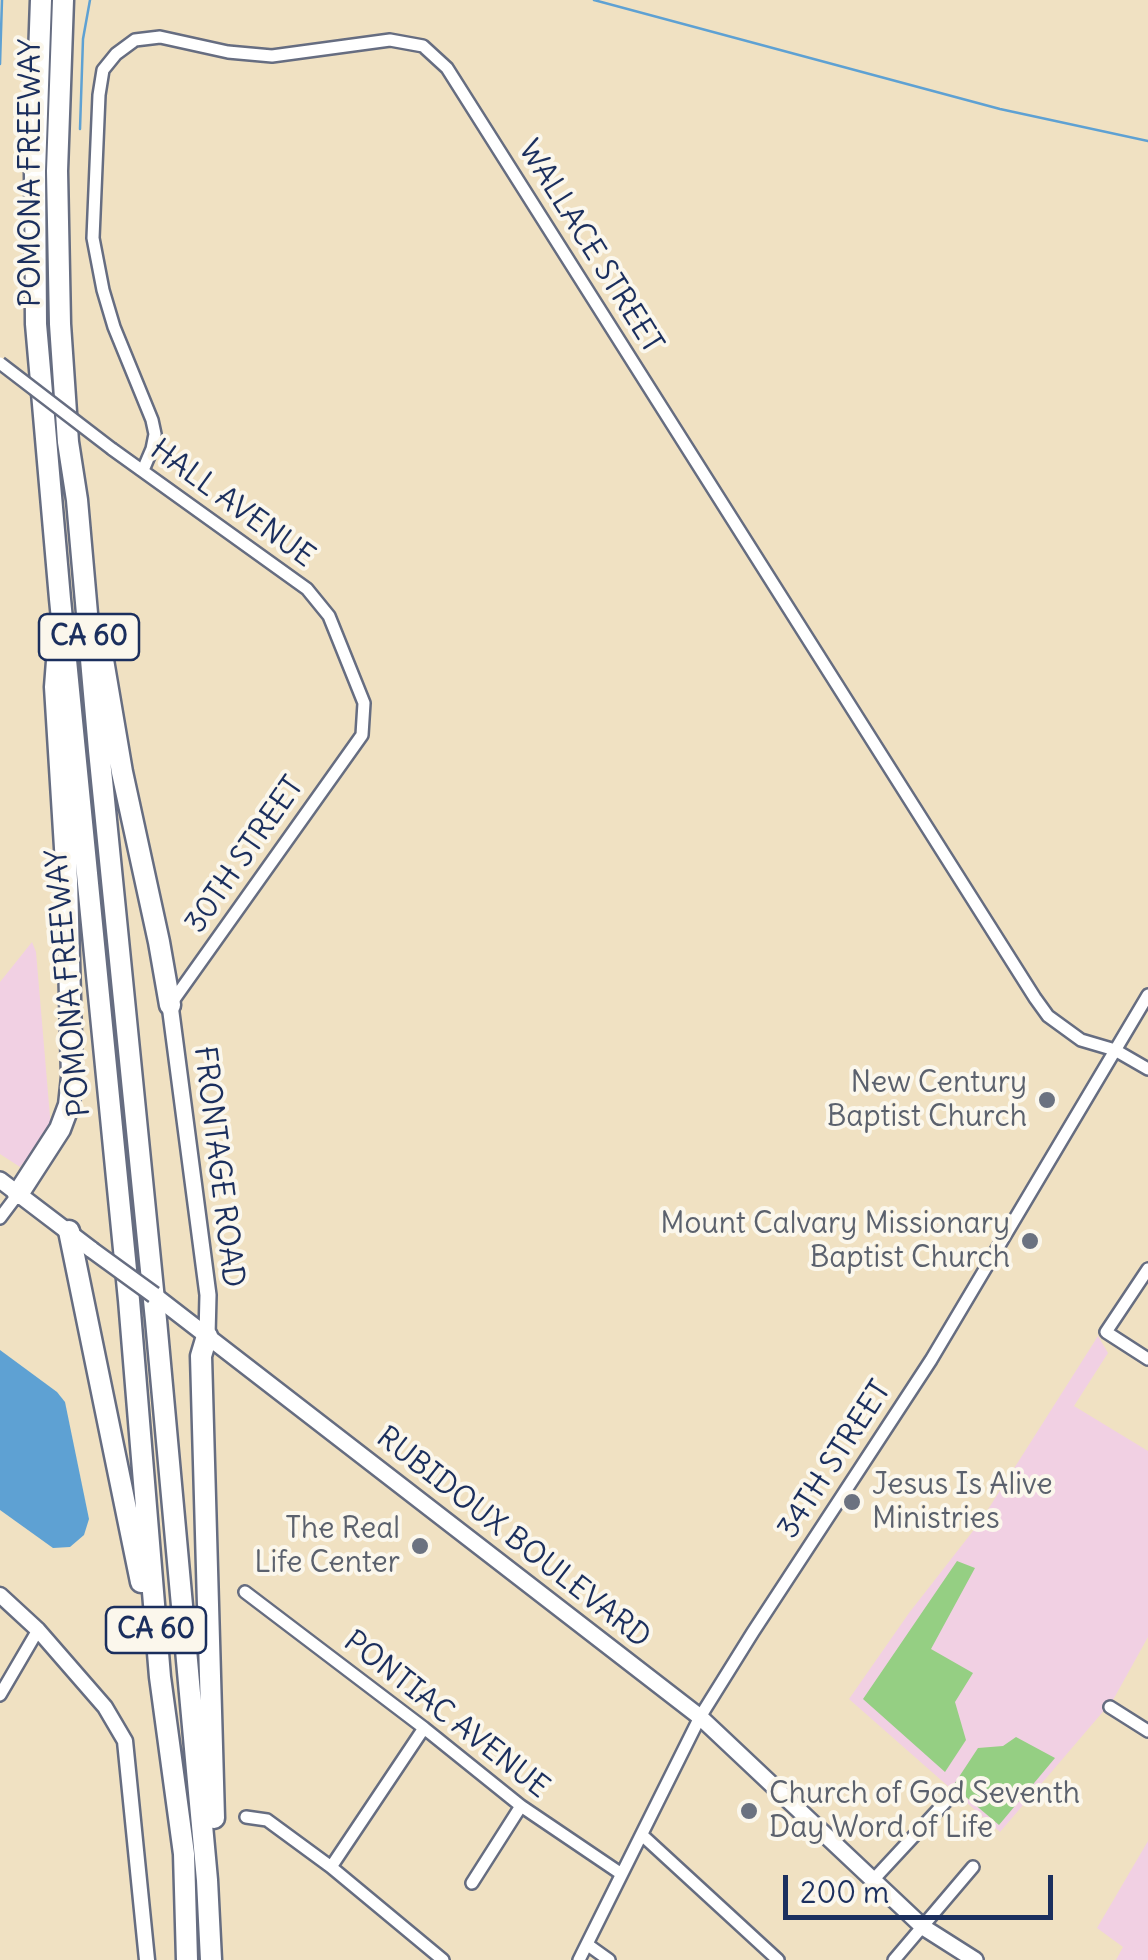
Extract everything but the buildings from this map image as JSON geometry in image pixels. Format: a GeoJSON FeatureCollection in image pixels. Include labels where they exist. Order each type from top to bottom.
{"type":"FeatureCollection","features":[{"type":"Feature","properties":{"kind":"highway","name":"POMONA FREEWAY"},"geometry":{"type":"LineString","coordinates":[[41,0],[35,171],[36,324],[124,1253],[164,1724],[184,1854],[187,1960]]}},
{"type":"Feature","properties":{"kind":"highway","name":"POMONA FREEWAY"},"geometry":{"type":"LineString","coordinates":[[64,0],[57,172],[60,324],[68,442],[207,1880],[211,1960]]}},
{"type":"Feature","properties":{"kind":"highway"},"geometry":{"type":"LineString","coordinates":[[76,500],[122,772],[170,1005]]}},
{"type":"Feature","properties":{"kind":"highway"},"geometry":{"type":"LineString","coordinates":[[18,1194],[60,1129],[69,1104],[72,1077],[67,880],[55,687],[60,599]]}},
{"type":"Feature","properties":{"kind":"highway"},"geometry":{"type":"LineString","coordinates":[[69,1232],[140,1576],[164,1724]]}},
{"type":"Feature","properties":{"kind":"highway"},"geometry":{"type":"LineString","coordinates":[[207,1336],[201,1356],[214,1818],[207,1880]]}},
{"type":"Feature","properties":{"kind":"main road","name":"FRONTAGE ROAD"},"geometry":{"type":"LineString","coordinates":[[170,1005],[208,1295],[207,1336]]}},
{"type":"Feature","properties":{"kind":"main road","name":"RUBIDOUX BOULEVARD"},"geometry":{"type":"LineString","coordinates":[[0,1180],[182,1314],[700,1717],[923,1927],[975,1960]]}},
{"type":"Feature","properties":{"kind":"street","name":"WALLACE STREET"},"geometry":{"type":"LineString","coordinates":[[143,470],[155,434],[152,420],[102,290],[93,238],[103,70],[134,40],[160,38],[228,52],[272,56],[390,40],[423,46],[448,68],[1035,998],[1048,1016],[1082,1040],[1115,1050],[1148,1069]]}},
{"type":"Feature","properties":{"kind":"street","name":"HALL AVENUE"},"geometry":{"type":"LineString","coordinates":[[0,363],[307,588],[329,616],[364,703],[362,735]]}},
{"type":"Feature","properties":{"kind":"street","name":"30TH STREET"},"geometry":{"type":"LineString","coordinates":[[170,1005],[362,735]]}},
{"type":"Feature","properties":{"kind":"street","name":"34TH STREET"},"geometry":{"type":"LineString","coordinates":[[579,1960],[700,1717],[931,1360],[1148,995]]}},
{"type":"Feature","properties":{"kind":"street"},"geometry":{"type":"LineString","coordinates":[[0,1218],[18,1194]]}},
{"type":"Feature","properties":{"kind":"street"},"geometry":{"type":"LineString","coordinates":[[1148,1268],[1106,1332],[1148,1359]]}},
{"type":"Feature","properties":{"kind":"street","name":"PONTIAC AVENUE"},"geometry":{"type":"LineString","coordinates":[[245,1592],[521,1806],[620,1874]]}},
{"type":"Feature","properties":{"kind":"street"},"geometry":{"type":"LineString","coordinates":[[0,1595],[38,1630],[105,1707],[125,1740],[147,1960]]}},
{"type":"Feature","properties":{"kind":"street"},"geometry":{"type":"LineString","coordinates":[[0,1695],[38,1630]]}},
{"type":"Feature","properties":{"kind":"street"},"geometry":{"type":"LineString","coordinates":[[1110,1708],[1148,1730]]}},
{"type":"Feature","properties":{"kind":"street"},"geometry":{"type":"LineString","coordinates":[[331,1867],[424,1728]]}},
{"type":"Feature","properties":{"kind":"street"},"geometry":{"type":"LineString","coordinates":[[874,1880],[951,1796]]}},
{"type":"Feature","properties":{"kind":"street"},"geometry":{"type":"LineString","coordinates":[[472,1883],[521,1806]]}},
{"type":"Feature","properties":{"kind":"street"},"geometry":{"type":"LineString","coordinates":[[246,1818],[267,1820],[331,1867],[443,1960]]}},
{"type":"Feature","properties":{"kind":"street"},"geometry":{"type":"LineString","coordinates":[[642,1835],[778,1960]]}},
{"type":"Feature","properties":{"kind":"street"},"geometry":{"type":"LineString","coordinates":[[894,1960],[973,1866]]}},
{"type":"Feature","properties":{"kind":"street"},"geometry":{"type":"LineString","coordinates":[[588,1946],[609,1960]]}},
{"type":"Feature","properties":{"kind":"shaded area"},"geometry":{"type":"Polygon","coordinates":[[[32,942],[51,1128],[20,1167],[0,1154],[0,982],[32,942]]]}},
{"type":"Feature","properties":{"kind":"shaded area"},"geometry":{"type":"Polygon","coordinates":[[[1098,1336],[1108,1353],[1074,1406],[1148,1451],[1148,1637],[1113,1700],[1000,1832],[849,1699],[980,1522],[1098,1336]]]}},
{"type":"Feature","properties":{"kind":"shaded area"},"geometry":{"type":"Polygon","coordinates":[[[1148,1841],[1148,1960],[1116,1960],[1123,1947],[1097,1928],[1148,1841]]]}},
{"type":"Feature","properties":{"kind":"green space"},"geometry":{"type":"Polygon","coordinates":[[[957,1561],[975,1568],[931,1649],[973,1673],[955,1702],[966,1740],[945,1772],[863,1699],[957,1561]]]}},
{"type":"Feature","properties":{"kind":"green space"},"geometry":{"type":"Polygon","coordinates":[[[1016,1737],[1055,1758],[999,1825],[953,1786],[978,1748],[1003,1746],[1016,1737]]]}},
{"type":"Feature","properties":{"kind":"water"},"geometry":{"type":"Polygon","coordinates":[[[0,1350],[65,1402],[89,1519],[84,1535],[70,1547],[53,1548],[0,1510],[0,1350]]]}},
{"type":"Feature","properties":{"kind":"waterway"},"geometry":{"type":"LineString","coordinates":[[0,64],[2,0]]}},
{"type":"Feature","properties":{"kind":"waterway"},"geometry":{"type":"LineString","coordinates":[[80,129],[83,39],[90,0]]}},
{"type":"Feature","properties":{"kind":"waterway"},"geometry":{"type":"LineString","coordinates":[[594,0],[1000,109],[1148,141]]}},
{"type":"Feature","properties":{"kind":"place","name":"New Century Baptist Church"},"geometry":{"type":"Point","coordinates":[1047,1100]}},
{"type":"Feature","properties":{"kind":"place","name":"Mount Calvary Missionary Baptist Church"},"geometry":{"type":"Point","coordinates":[1030,1241]}},
{"type":"Feature","properties":{"kind":"place","name":"Jesus Is Alive Ministries"},"geometry":{"type":"Point","coordinates":[852,1502]}},
{"type":"Feature","properties":{"kind":"place","name":"The Real Life Center"},"geometry":{"type":"Point","coordinates":[420,1546]}},
{"type":"Feature","properties":{"kind":"place","name":"Church of God Seventh Day Word of Life"},"geometry":{"type":"Point","coordinates":[749,1811]}}]}
